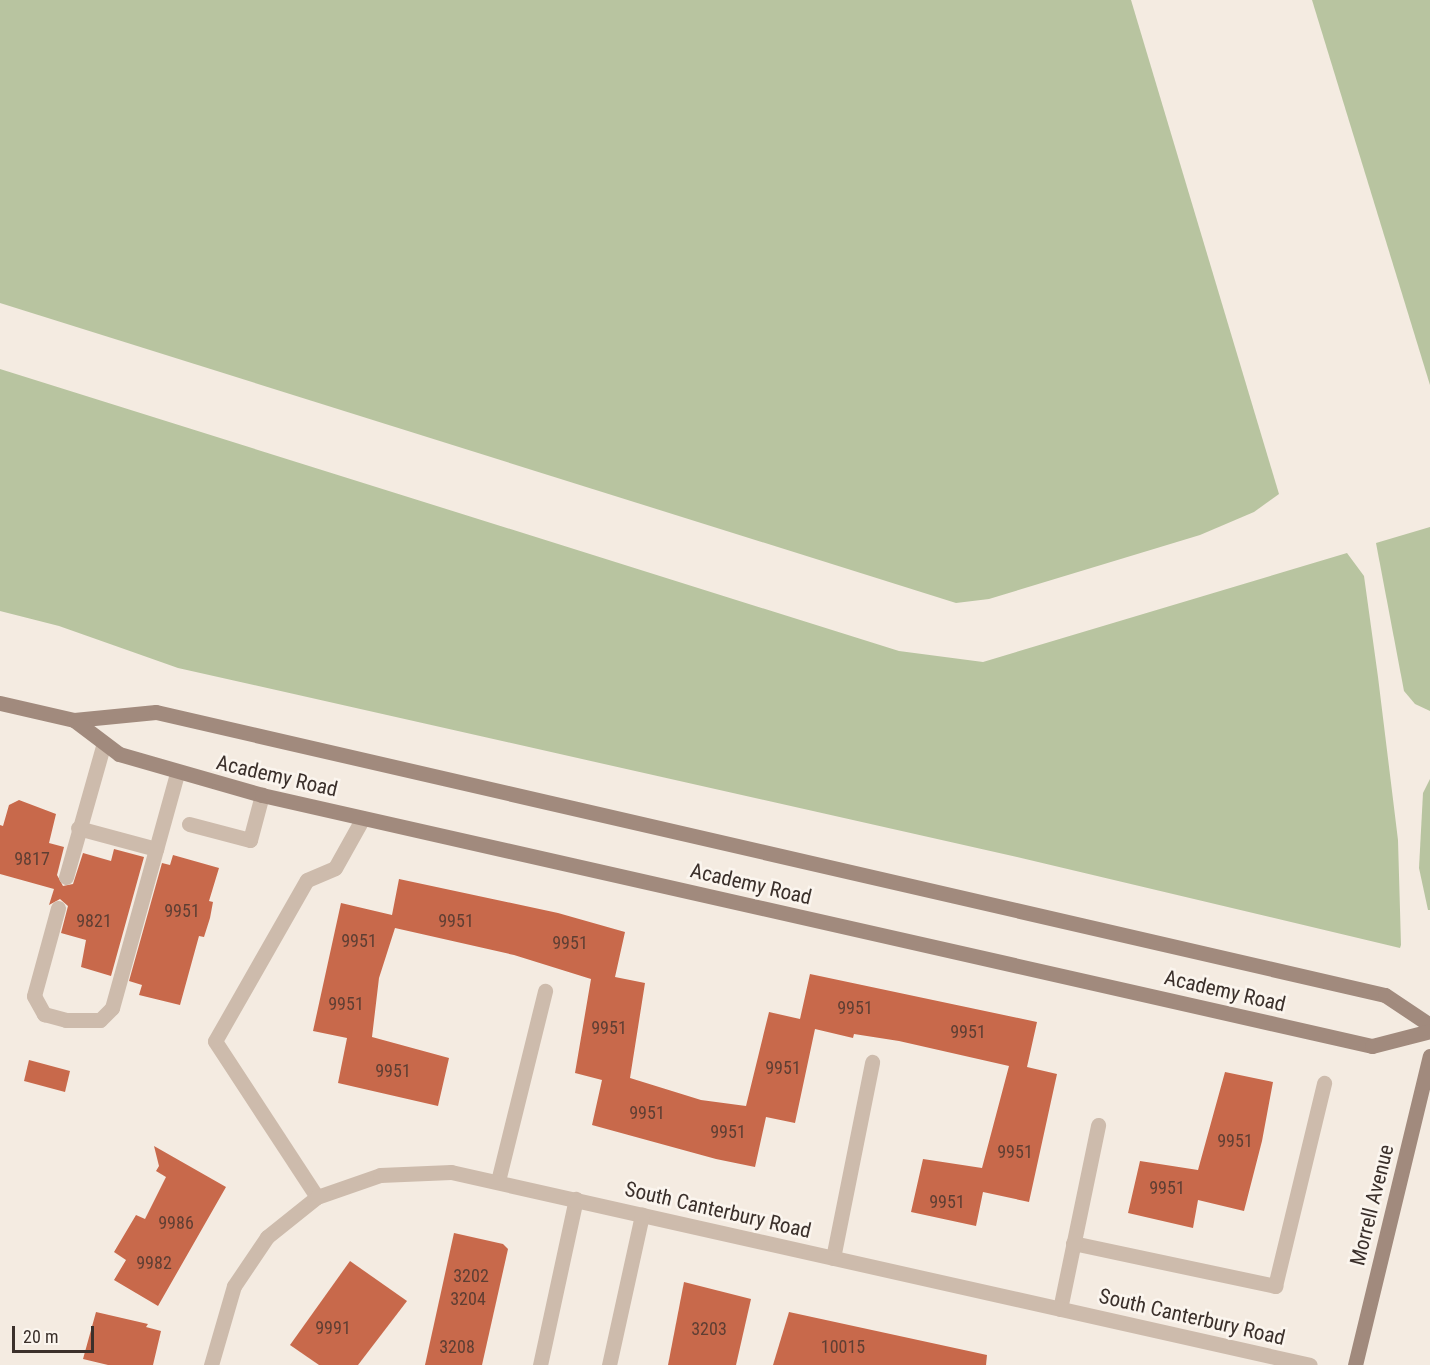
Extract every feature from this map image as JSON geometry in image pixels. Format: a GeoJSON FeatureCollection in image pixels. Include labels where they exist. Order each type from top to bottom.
{"type":"FeatureCollection","features":[{"type":"Feature","properties":{"kind":"main road","name":"Academy Road"},"geometry":{"type":"LineString","coordinates":[[0,703],[74,720],[156,712],[1385,995],[1430,1025]]}},
{"type":"Feature","properties":{"kind":"main road","name":"Academy Road"},"geometry":{"type":"LineString","coordinates":[[74,720],[119,754],[177,773],[262,795],[1372,1046],[1430,1031]]}},
{"type":"Feature","properties":{"kind":"main road","name":"Morrell Avenue"},"geometry":{"type":"LineString","coordinates":[[1355,1365],[1430,1056]]}},
{"type":"Feature","properties":{"kind":"street"},"geometry":{"type":"LineString","coordinates":[[66,877],[78,828],[104,743]]}},
{"type":"Feature","properties":{"kind":"street"},"geometry":{"type":"LineString","coordinates":[[58,908],[34,996],[44,1014],[66,1020],[100,1020],[112,1008],[177,773]]}},
{"type":"Feature","properties":{"kind":"street"},"geometry":{"type":"LineString","coordinates":[[189,824],[250,840],[262,795]]}},
{"type":"Feature","properties":{"kind":"street"},"geometry":{"type":"LineString","coordinates":[[317,1197],[215,1041],[307,880],[335,868],[363,818]]}},
{"type":"Feature","properties":{"kind":"street"},"geometry":{"type":"LineString","coordinates":[[78,828],[156,849]]}},
{"type":"Feature","properties":{"kind":"street"},"geometry":{"type":"LineString","coordinates":[[498,1181],[545,991]]}},
{"type":"Feature","properties":{"kind":"street"},"geometry":{"type":"LineString","coordinates":[[833,1258],[872,1062]]}},
{"type":"Feature","properties":{"kind":"street"},"geometry":{"type":"LineString","coordinates":[[1073,1243],[1275,1286],[1324,1083]]}},
{"type":"Feature","properties":{"kind":"street"},"geometry":{"type":"LineString","coordinates":[[1060,1309],[1098,1125]]}},
{"type":"Feature","properties":{"kind":"street","name":"South Canterbury Road"},"geometry":{"type":"LineString","coordinates":[[211,1365],[234,1286],[267,1237],[317,1197],[380,1175],[451,1172],[1310,1365]]}},
{"type":"Feature","properties":{"kind":"street"},"geometry":{"type":"LineString","coordinates":[[540,1365],[576,1199]]}},
{"type":"Feature","properties":{"kind":"street"},"geometry":{"type":"LineString","coordinates":[[609,1365],[642,1215]]}},
{"type":"Feature","properties":{"kind":"green space"},"geometry":{"type":"Polygon","coordinates":[[[0,0],[1131,0],[1279,494],[1254,512],[1200,535],[989,599],[956,603],[0,303],[0,0]]]}},
{"type":"Feature","properties":{"kind":"green space"},"geometry":{"type":"Polygon","coordinates":[[[1312,0],[1430,0],[1430,385],[1312,0]]]}},
{"type":"Feature","properties":{"kind":"green space"},"geometry":{"type":"Polygon","coordinates":[[[0,369],[899,651],[983,662],[1347,553],[1364,576],[1378,677],[1398,840],[1400,948],[1017,857],[178,668],[59,626],[0,611],[0,369]]]}},
{"type":"Feature","properties":{"kind":"green space"},"geometry":{"type":"Polygon","coordinates":[[[1430,527],[1430,711],[1415,704],[1404,691],[1376,543],[1430,527]]]}},
{"type":"Feature","properties":{"kind":"green space"},"geometry":{"type":"Polygon","coordinates":[[[1430,779],[1430,910],[1428,910],[1419,868],[1423,793],[1430,779]]]}},
{"type":"Feature","properties":{"kind":"building"},"geometry":{"type":"Polygon","coordinates":[[[19,800],[56,814],[49,843],[64,847],[57,875],[63,886],[73,884],[83,853],[111,861],[114,849],[144,857],[111,976],[81,967],[86,940],[61,933],[68,906],[60,899],[49,905],[54,889],[0,874],[0,825],[3,826],[9,805],[19,800]]]}},
{"type":"Feature","properties":{"kind":"building"},"geometry":{"type":"Polygon","coordinates":[[[173,855],[219,868],[209,901],[213,902],[210,918],[204,937],[199,936],[180,1005],[139,995],[142,985],[129,981],[162,863],[170,865],[173,855]]]}},
{"type":"Feature","properties":{"kind":"building"},"geometry":{"type":"Polygon","coordinates":[[[399,879],[558,913],[625,932],[615,977],[645,983],[630,1078],[701,1100],[746,1106],[769,1012],[800,1019],[810,974],[1037,1022],[1027,1067],[1057,1074],[1029,1202],[983,1192],[976,1226],[911,1212],[923,1159],[982,1168],[1009,1066],[899,1041],[854,1034],[853,1038],[815,1029],[795,1123],[766,1117],[755,1167],[716,1159],[592,1125],[602,1080],[575,1073],[591,979],[514,955],[395,928],[379,978],[372,1037],[449,1058],[438,1106],[338,1083],[347,1038],[313,1031],[341,903],[392,915],[399,879]]]}},
{"type":"Feature","properties":{"kind":"building"},"geometry":{"type":"Polygon","coordinates":[[[29,1060],[70,1071],[65,1092],[24,1081],[29,1060]]]}},
{"type":"Feature","properties":{"kind":"building"},"geometry":{"type":"Polygon","coordinates":[[[1225,1072],[1273,1082],[1262,1141],[1244,1211],[1198,1200],[1193,1228],[1128,1213],[1140,1161],[1198,1170],[1225,1072]]]}},
{"type":"Feature","properties":{"kind":"building"},"geometry":{"type":"Polygon","coordinates":[[[154,1146],[226,1187],[158,1306],[114,1280],[126,1260],[114,1252],[136,1215],[145,1219],[166,1177],[156,1171],[159,1166],[154,1146]]]}},
{"type":"Feature","properties":{"kind":"building"},"geometry":{"type":"Polygon","coordinates":[[[454,1233],[503,1244],[508,1249],[482,1365],[425,1365],[454,1233]]]}},
{"type":"Feature","properties":{"kind":"building"},"geometry":{"type":"Polygon","coordinates":[[[350,1261],[407,1301],[358,1365],[319,1365],[290,1345],[350,1261]]]}},
{"type":"Feature","properties":{"kind":"building"},"geometry":{"type":"Polygon","coordinates":[[[684,1282],[751,1299],[736,1365],[668,1365],[684,1282]]]}},
{"type":"Feature","properties":{"kind":"building"},"geometry":{"type":"Polygon","coordinates":[[[96,1312],[148,1324],[146,1327],[161,1331],[153,1365],[108,1365],[83,1359],[96,1312]]]}},
{"type":"Feature","properties":{"kind":"building"},"geometry":{"type":"Polygon","coordinates":[[[789,1312],[987,1355],[986,1365],[773,1365],[789,1312]]]}}]}
